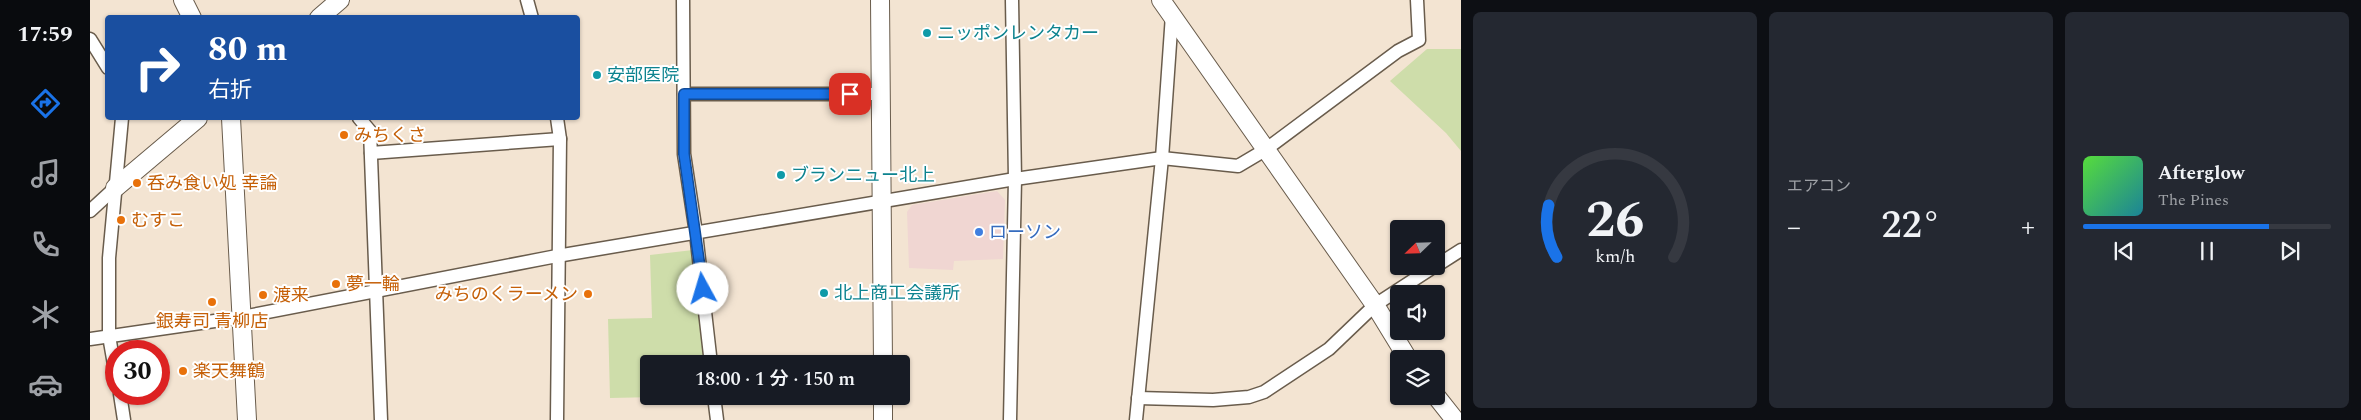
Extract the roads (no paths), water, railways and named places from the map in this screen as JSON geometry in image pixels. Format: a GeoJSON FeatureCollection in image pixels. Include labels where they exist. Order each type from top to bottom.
{"type":"FeatureCollection","features":[{"type":"Feature","properties":{"kind":"street"},"geometry":{"type":"LineString","coordinates":[[183,0],[190,15]]}},
{"type":"Feature","properties":{"kind":"street"},"geometry":{"type":"LineString","coordinates":[[322,15],[340,0]]}},
{"type":"Feature","properties":{"kind":"street"},"geometry":{"type":"LineString","coordinates":[[527,0],[531,15]]}},
{"type":"Feature","properties":{"kind":"street"},"geometry":{"type":"LineString","coordinates":[[683,0],[684,154],[696,233],[710,355]]}},
{"type":"Feature","properties":{"kind":"street"},"geometry":{"type":"LineString","coordinates":[[880,0],[883,355]]}},
{"type":"Feature","properties":{"kind":"street"},"geometry":{"type":"LineString","coordinates":[[1010,420],[1015,179],[1012,0]]}},
{"type":"Feature","properties":{"kind":"street"},"geometry":{"type":"LineString","coordinates":[[1161,0],[1375,304],[1403,350]]}},
{"type":"Feature","properties":{"kind":"street"},"geometry":{"type":"LineString","coordinates":[[90,339],[242,317],[558,256],[1015,179],[1162,158],[1238,166],[1265,150],[1398,50],[1419,40],[1417,0]]}},
{"type":"Feature","properties":{"kind":"street"},"geometry":{"type":"LineString","coordinates":[[1136,420],[1162,158],[1172,15]]}},
{"type":"Feature","properties":{"kind":"street"},"geometry":{"type":"LineString","coordinates":[[90,39],[105,63]]}},
{"type":"Feature","properties":{"kind":"street"},"geometry":{"type":"LineString","coordinates":[[684,94],[880,94]]}},
{"type":"Feature","properties":{"kind":"street"},"geometry":{"type":"LineString","coordinates":[[110,340],[109,258],[122,120]]}},
{"type":"Feature","properties":{"kind":"street"},"geometry":{"type":"LineString","coordinates":[[90,211],[196,120]]}},
{"type":"Feature","properties":{"kind":"street"},"geometry":{"type":"LineString","coordinates":[[231,120],[247,420]]}},
{"type":"Feature","properties":{"kind":"street"},"geometry":{"type":"LineString","coordinates":[[360,120],[370,131],[381,420]]}},
{"type":"Feature","properties":{"kind":"street"},"geometry":{"type":"LineString","coordinates":[[557,120],[560,139],[557,420]]}},
{"type":"Feature","properties":{"kind":"street"},"geometry":{"type":"LineString","coordinates":[[371,153],[560,139]]}},
{"type":"Feature","properties":{"kind":"street"},"geometry":{"type":"LineString","coordinates":[[1445,260],[1461,250]]}},
{"type":"Feature","properties":{"kind":"street"},"geometry":{"type":"LineString","coordinates":[[1138,398],[1213,400],[1249,397],[1264,392],[1329,349],[1375,304],[1422,275]]}},
{"type":"Feature","properties":{"kind":"street"},"geometry":{"type":"LineString","coordinates":[[122,405],[124,420]]}},
{"type":"Feature","properties":{"kind":"street"},"geometry":{"type":"LineString","coordinates":[[715,405],[717,420]]}},
{"type":"Feature","properties":{"kind":"street"},"geometry":{"type":"LineString","coordinates":[[883,405],[883,420]]}},
{"type":"Feature","properties":{"kind":"street"},"geometry":{"type":"LineString","coordinates":[[1443,405],[1455,420]]}},
{"type":"Feature","properties":{"kind":"place","name":"ニッポンレンタカー"},"geometry":{"type":"Point","coordinates":[927,33]}},
{"type":"Feature","properties":{"kind":"place","name":"安部医院"},"geometry":{"type":"Point","coordinates":[597,75]}},
{"type":"Feature","properties":{"kind":"place","name":"みちくさ"},"geometry":{"type":"Point","coordinates":[344,135]}},
{"type":"Feature","properties":{"kind":"place","name":"ブランニュー北上"},"geometry":{"type":"Point","coordinates":[781,175]}},
{"type":"Feature","properties":{"kind":"place","name":"呑み食い処 幸論"},"geometry":{"type":"Point","coordinates":[137,183]}},
{"type":"Feature","properties":{"kind":"place","name":"むすこ"},"geometry":{"type":"Point","coordinates":[121,220]}},
{"type":"Feature","properties":{"kind":"place","name":"ローソン"},"geometry":{"type":"Point","coordinates":[979,232]}},
{"type":"Feature","properties":{"kind":"place","name":"夢一輪"},"geometry":{"type":"Point","coordinates":[336,284]}},
{"type":"Feature","properties":{"kind":"place","name":"北上商工会議所"},"geometry":{"type":"Point","coordinates":[824,293]}},
{"type":"Feature","properties":{"kind":"place","name":"みちのくラーメン"},"geometry":{"type":"Point","coordinates":[588,294]}},
{"type":"Feature","properties":{"kind":"place","name":"渡来"},"geometry":{"type":"Point","coordinates":[263,295]}},
{"type":"Feature","properties":{"kind":"place","name":"銀寿司 青柳店"},"geometry":{"type":"Point","coordinates":[212,302]}},
{"type":"Feature","properties":{"kind":"place","name":"楽天舞鶴"},"geometry":{"type":"Point","coordinates":[183,371]}}]}
